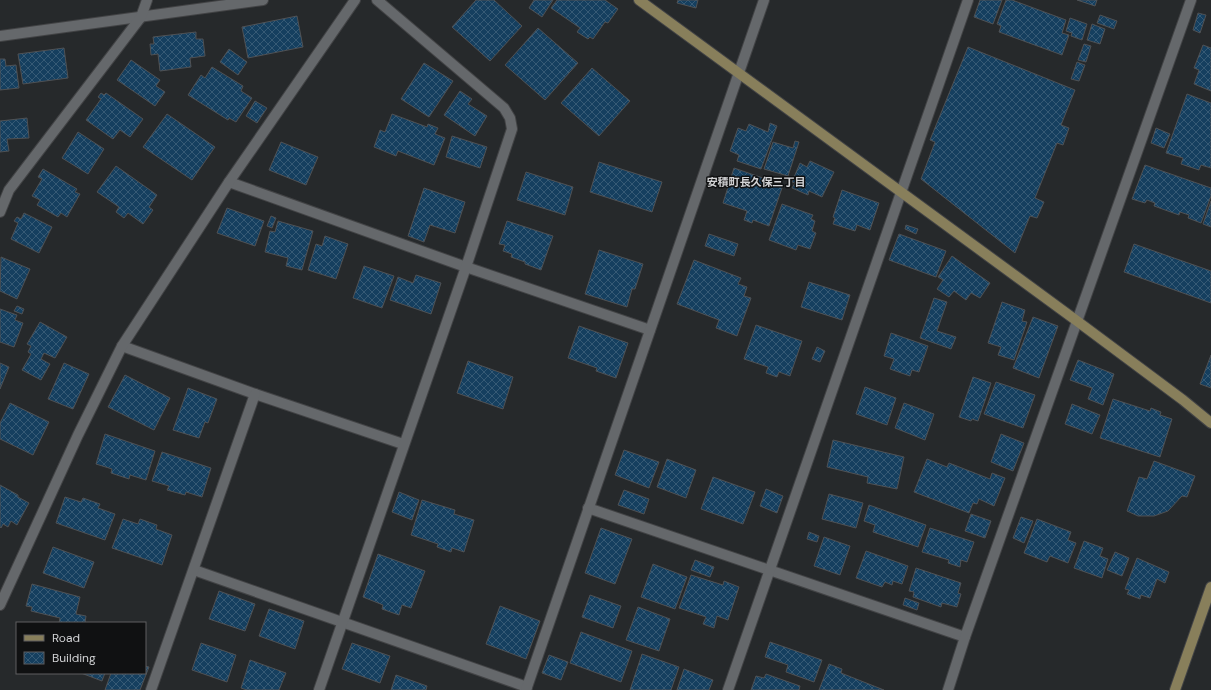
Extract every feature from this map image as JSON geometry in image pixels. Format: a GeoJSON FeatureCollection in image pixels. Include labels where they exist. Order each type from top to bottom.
{"type":"FeatureCollection","features":[{"type":"Feature","properties":{"kind":"street"},"geometry":{"type":"LineString","coordinates":[[0,212],[4,191],[141,18],[147,0]]}},
{"type":"Feature","properties":{"kind":"street"},"geometry":{"type":"LineString","coordinates":[[0,36],[141,18],[263,0]]}},
{"type":"Feature","properties":{"kind":"street"},"geometry":{"type":"LineString","coordinates":[[0,605],[78,435],[122,346],[229,182],[355,0]]}},
{"type":"Feature","properties":{"kind":"street"},"geometry":{"type":"LineString","coordinates":[[319,690],[403,444],[466,268],[511,134],[510,118],[504,108],[377,0]]}},
{"type":"Feature","properties":{"kind":"street"},"geometry":{"type":"LineString","coordinates":[[639,0],[1077,321],[1183,400],[1211,423]]}},
{"type":"Feature","properties":{"kind":"street"},"geometry":{"type":"LineString","coordinates":[[194,570],[527,689],[764,0]]}},
{"type":"Feature","properties":{"kind":"street"},"geometry":{"type":"LineString","coordinates":[[728,690],[771,572],[900,192],[968,0]]}},
{"type":"Feature","properties":{"kind":"street"},"geometry":{"type":"LineString","coordinates":[[948,690],[965,637],[1191,0]]}},
{"type":"Feature","properties":{"kind":"street"},"geometry":{"type":"LineString","coordinates":[[229,182],[466,268],[650,330]]}},
{"type":"Feature","properties":{"kind":"street"},"geometry":{"type":"LineString","coordinates":[[122,346],[255,394],[403,444]]}},
{"type":"Feature","properties":{"kind":"street"},"geometry":{"type":"LineString","coordinates":[[151,690],[255,394]]}},
{"type":"Feature","properties":{"kind":"street"},"geometry":{"type":"LineString","coordinates":[[588,508],[771,572],[965,637]]}},
{"type":"Feature","properties":{"kind":"street"},"geometry":{"type":"LineString","coordinates":[[1175,690],[1211,587]]}},
{"type":"Feature","properties":{"kind":"building"},"geometry":{"type":"Polygon","coordinates":[[[476,0],[494,0],[522,26],[490,61],[452,27],[476,0]]]}},
{"type":"Feature","properties":{"kind":"building"},"geometry":{"type":"Polygon","coordinates":[[[534,0],[553,0],[542,17],[529,8],[534,0]]]}},
{"type":"Feature","properties":{"kind":"building"},"geometry":{"type":"Polygon","coordinates":[[[557,0],[605,0],[618,9],[608,23],[605,22],[593,39],[590,37],[588,39],[577,32],[580,28],[551,8],[557,0]]]}},
{"type":"Feature","properties":{"kind":"building"},"geometry":{"type":"Polygon","coordinates":[[[678,0],[698,0],[696,8],[677,3],[678,0]]]}},
{"type":"Feature","properties":{"kind":"building"},"geometry":{"type":"Polygon","coordinates":[[[980,0],[1002,0],[993,24],[974,17],[980,0]]]}},
{"type":"Feature","properties":{"kind":"building"},"geometry":{"type":"Polygon","coordinates":[[[1006,0],[1012,0],[1066,20],[1062,33],[1069,35],[1062,55],[999,32],[1001,26],[997,24],[1006,0]]]}},
{"type":"Feature","properties":{"kind":"building"},"geometry":{"type":"Polygon","coordinates":[[[1077,0],[1097,0],[1095,6],[1077,0]]]}},
{"type":"Feature","properties":{"kind":"building"},"geometry":{"type":"Polygon","coordinates":[[[1198,13],[1206,15],[1200,33],[1193,30],[1198,13]]]}},
{"type":"Feature","properties":{"kind":"building"},"geometry":{"type":"Polygon","coordinates":[[[1100,15],[1117,21],[1114,29],[1097,23],[1100,15]]]}},
{"type":"Feature","properties":{"kind":"building"},"geometry":{"type":"Polygon","coordinates":[[[297,16],[303,47],[248,58],[242,27],[297,16]]]}},
{"type":"Feature","properties":{"kind":"building"},"geometry":{"type":"Polygon","coordinates":[[[1070,18],[1087,24],[1082,40],[1071,36],[1072,33],[1066,31],[1070,18]]]}},
{"type":"Feature","properties":{"kind":"building"},"geometry":{"type":"Polygon","coordinates":[[[1092,24],[1105,29],[1100,44],[1087,40],[1092,24]]]}},
{"type":"Feature","properties":{"kind":"building"},"geometry":{"type":"Polygon","coordinates":[[[538,28],[578,63],[545,100],[505,65],[538,28]]]}},
{"type":"Feature","properties":{"kind":"building"},"geometry":{"type":"Polygon","coordinates":[[[196,32],[196,39],[203,39],[205,56],[190,58],[191,67],[160,71],[158,54],[151,55],[150,44],[154,44],[153,37],[196,32]]]}},
{"type":"Feature","properties":{"kind":"building"},"geometry":{"type":"Polygon","coordinates":[[[1084,44],[1091,46],[1086,62],[1078,60],[1084,44]]]}},
{"type":"Feature","properties":{"kind":"building"},"geometry":{"type":"Polygon","coordinates":[[[1203,45],[1211,48],[1211,91],[1194,84],[1199,70],[1194,68],[1203,45]]]}},
{"type":"Feature","properties":{"kind":"building"},"geometry":{"type":"Polygon","coordinates":[[[968,47],[1075,90],[1061,125],[1069,128],[1063,145],[1057,143],[1035,198],[1044,202],[1037,218],[1030,216],[1015,253],[921,179],[935,142],[930,140],[968,47]]]}},
{"type":"Feature","properties":{"kind":"building"},"geometry":{"type":"Polygon","coordinates":[[[64,48],[68,78],[23,84],[18,54],[64,48]]]}},
{"type":"Feature","properties":{"kind":"building"},"geometry":{"type":"Polygon","coordinates":[[[229,49],[247,62],[238,75],[220,62],[229,49]]]}},
{"type":"Feature","properties":{"kind":"building"},"geometry":{"type":"Polygon","coordinates":[[[0,59],[5,59],[6,66],[16,65],[19,88],[0,90],[0,59]]]}},
{"type":"Feature","properties":{"kind":"building"},"geometry":{"type":"Polygon","coordinates":[[[131,60],[160,80],[156,86],[165,92],[155,106],[117,80],[131,60]]]}},
{"type":"Feature","properties":{"kind":"building"},"geometry":{"type":"Polygon","coordinates":[[[1077,62],[1085,65],[1079,81],[1071,79],[1077,62]]]}},
{"type":"Feature","properties":{"kind":"building"},"geometry":{"type":"Polygon","coordinates":[[[424,63],[453,81],[429,117],[401,99],[424,63]]]}},
{"type":"Feature","properties":{"kind":"building"},"geometry":{"type":"Polygon","coordinates":[[[212,67],[243,86],[241,91],[252,98],[236,122],[229,118],[228,120],[188,95],[201,75],[205,78],[212,67]]]}},
{"type":"Feature","properties":{"kind":"building"},"geometry":{"type":"Polygon","coordinates":[[[592,68],[630,101],[599,136],[561,103],[592,68]]]}},
{"type":"Feature","properties":{"kind":"building"},"geometry":{"type":"Polygon","coordinates":[[[460,91],[472,99],[468,104],[487,116],[475,136],[444,115],[460,91]]]}},
{"type":"Feature","properties":{"kind":"building"},"geometry":{"type":"Polygon","coordinates":[[[101,93],[104,95],[106,93],[143,119],[130,137],[120,130],[113,139],[86,120],[101,99],[98,97],[101,93]]]}},
{"type":"Feature","properties":{"kind":"building"},"geometry":{"type":"Polygon","coordinates":[[[1187,94],[1211,103],[1211,168],[1201,165],[1199,170],[1181,164],[1183,158],[1166,153],[1187,94]]]}},
{"type":"Feature","properties":{"kind":"building"},"geometry":{"type":"Polygon","coordinates":[[[255,101],[267,108],[257,123],[246,116],[255,101]]]}},
{"type":"Feature","properties":{"kind":"building"},"geometry":{"type":"Polygon","coordinates":[[[167,114],[215,147],[192,180],[143,147],[167,114]]]}},
{"type":"Feature","properties":{"kind":"building"},"geometry":{"type":"Polygon","coordinates":[[[392,114],[427,127],[428,124],[438,128],[435,134],[445,138],[434,165],[398,151],[396,156],[374,147],[380,130],[385,132],[392,114]]]}},
{"type":"Feature","properties":{"kind":"building"},"geometry":{"type":"Polygon","coordinates":[[[27,118],[29,138],[7,139],[9,151],[0,152],[0,121],[27,118]]]}},
{"type":"Feature","properties":{"kind":"building"},"geometry":{"type":"Polygon","coordinates":[[[770,123],[777,126],[761,169],[737,161],[739,155],[730,151],[738,128],[746,131],[749,124],[768,132],[770,123]]]}},
{"type":"Feature","properties":{"kind":"building"},"geometry":{"type":"Polygon","coordinates":[[[1156,128],[1170,134],[1164,148],[1151,143],[1156,128]]]}},
{"type":"Feature","properties":{"kind":"building"},"geometry":{"type":"Polygon","coordinates":[[[78,132],[104,149],[88,174],[62,158],[78,132]]]}},
{"type":"Feature","properties":{"kind":"building"},"geometry":{"type":"Polygon","coordinates":[[[452,136],[487,147],[480,168],[446,157],[452,136]]]}},
{"type":"Feature","properties":{"kind":"building"},"geometry":{"type":"Polygon","coordinates":[[[795,141],[799,142],[788,176],[764,169],[773,142],[793,148],[795,141]]]}},
{"type":"Feature","properties":{"kind":"building"},"geometry":{"type":"Polygon","coordinates":[[[281,142],[318,157],[306,185],[269,170],[281,142]]]}},
{"type":"Feature","properties":{"kind":"building"},"geometry":{"type":"Polygon","coordinates":[[[810,161],[834,172],[822,197],[809,191],[808,195],[792,188],[795,183],[792,182],[800,163],[807,167],[810,161]]]}},
{"type":"Feature","properties":{"kind":"building"},"geometry":{"type":"Polygon","coordinates":[[[599,162],[662,182],[652,212],[590,192],[599,162]]]}},
{"type":"Feature","properties":{"kind":"building"},"geometry":{"type":"Polygon","coordinates":[[[1145,165],[1211,188],[1211,196],[1201,223],[1188,218],[1189,215],[1180,212],[1179,215],[1154,206],[1155,203],[1147,200],[1145,203],[1132,199],[1145,165]]]}},
{"type":"Feature","properties":{"kind":"building"},"geometry":{"type":"Polygon","coordinates":[[[116,166],[157,195],[149,207],[153,210],[143,224],[128,213],[124,218],[116,212],[119,207],[97,192],[116,166]]]}},
{"type":"Feature","properties":{"kind":"building"},"geometry":{"type":"Polygon","coordinates":[[[734,168],[783,185],[769,226],[753,220],[752,223],[744,220],[747,211],[723,203],[734,168]]]}},
{"type":"Feature","properties":{"kind":"building"},"geometry":{"type":"Polygon","coordinates":[[[43,169],[77,189],[75,192],[80,194],[67,217],[61,213],[58,217],[37,205],[40,200],[32,196],[42,179],[38,177],[43,169]]]}},
{"type":"Feature","properties":{"kind":"building"},"geometry":{"type":"Polygon","coordinates":[[[526,172],[573,187],[565,215],[517,200],[526,172]]]}},
{"type":"Feature","properties":{"kind":"building"},"geometry":{"type":"Polygon","coordinates":[[[424,188],[465,202],[455,233],[430,225],[424,242],[408,236],[424,188]]]}},
{"type":"Feature","properties":{"kind":"building"},"geometry":{"type":"Polygon","coordinates":[[[842,190],[879,203],[870,230],[857,225],[855,231],[833,224],[835,218],[833,217],[842,190]]]}},
{"type":"Feature","properties":{"kind":"building"},"geometry":{"type":"Polygon","coordinates":[[[1211,201],[1211,227],[1203,224],[1211,201]]]}},
{"type":"Feature","properties":{"kind":"building"},"geometry":{"type":"Polygon","coordinates":[[[782,204],[813,215],[811,219],[815,221],[812,231],[816,233],[810,249],[798,245],[796,250],[769,240],[782,204]]]}},
{"type":"Feature","properties":{"kind":"building"},"geometry":{"type":"Polygon","coordinates":[[[227,208],[264,221],[255,246],[217,233],[227,208]]]}},
{"type":"Feature","properties":{"kind":"building"},"geometry":{"type":"Polygon","coordinates":[[[24,213],[52,227],[39,253],[11,239],[18,223],[14,221],[17,217],[21,219],[24,213]]]}},
{"type":"Feature","properties":{"kind":"building"},"geometry":{"type":"Polygon","coordinates":[[[271,216],[276,218],[272,228],[267,226],[271,216]]]}},
{"type":"Feature","properties":{"kind":"building"},"geometry":{"type":"Polygon","coordinates":[[[278,221],[313,231],[302,270],[286,266],[288,258],[265,252],[270,231],[275,232],[278,221]]]}},
{"type":"Feature","properties":{"kind":"building"},"geometry":{"type":"Polygon","coordinates":[[[507,221],[553,236],[541,270],[511,257],[512,254],[503,251],[505,245],[499,244],[507,221]]]}},
{"type":"Feature","properties":{"kind":"building"},"geometry":{"type":"Polygon","coordinates":[[[906,225],[918,229],[916,234],[905,229],[906,225]]]}},
{"type":"Feature","properties":{"kind":"building"},"geometry":{"type":"Polygon","coordinates":[[[709,234],[738,244],[734,256],[705,246],[709,234]]]}},
{"type":"Feature","properties":{"kind":"building"},"geometry":{"type":"Polygon","coordinates":[[[899,234],[946,251],[936,277],[889,260],[899,234]]]}},
{"type":"Feature","properties":{"kind":"building"},"geometry":{"type":"Polygon","coordinates":[[[325,236],[348,244],[336,279],[308,270],[316,244],[322,246],[325,236]]]}},
{"type":"Feature","properties":{"kind":"building"},"geometry":{"type":"Polygon","coordinates":[[[1134,244],[1211,271],[1211,303],[1124,272],[1134,244]]]}},
{"type":"Feature","properties":{"kind":"building"},"geometry":{"type":"Polygon","coordinates":[[[599,250],[643,264],[635,289],[632,289],[627,307],[585,294],[599,250]]]}},
{"type":"Feature","properties":{"kind":"building"},"geometry":{"type":"Polygon","coordinates":[[[952,256],[990,283],[980,298],[971,293],[966,300],[954,291],[949,297],[937,289],[943,280],[938,277],[952,256]]]}},
{"type":"Feature","properties":{"kind":"building"},"geometry":{"type":"Polygon","coordinates":[[[1,257],[30,269],[17,299],[0,291],[1,257]]]}},
{"type":"Feature","properties":{"kind":"building"},"geometry":{"type":"Polygon","coordinates":[[[694,260],[741,278],[738,284],[747,287],[744,296],[751,298],[737,336],[716,328],[719,320],[677,304],[694,260]]]}},
{"type":"Feature","properties":{"kind":"building"},"geometry":{"type":"Polygon","coordinates":[[[364,266],[394,276],[382,308],[353,298],[364,266]]]}},
{"type":"Feature","properties":{"kind":"building"},"geometry":{"type":"Polygon","coordinates":[[[416,275],[441,283],[431,314],[390,300],[398,277],[413,283],[416,275]]]}},
{"type":"Feature","properties":{"kind":"building"},"geometry":{"type":"Polygon","coordinates":[[[809,282],[850,295],[842,320],[801,307],[809,282]]]}},
{"type":"Feature","properties":{"kind":"building"},"geometry":{"type":"Polygon","coordinates":[[[934,298],[947,302],[937,331],[956,337],[951,349],[920,338],[934,298]]]}},
{"type":"Feature","properties":{"kind":"building"},"geometry":{"type":"Polygon","coordinates":[[[1002,302],[1025,310],[1022,321],[1027,322],[1014,360],[998,355],[1001,347],[988,343],[1002,302]]]}},
{"type":"Feature","properties":{"kind":"building"},"geometry":{"type":"Polygon","coordinates":[[[17,306],[24,309],[22,314],[14,311],[17,306]]]}},
{"type":"Feature","properties":{"kind":"building"},"geometry":{"type":"Polygon","coordinates":[[[0,309],[17,315],[15,320],[23,323],[14,347],[0,342],[0,309]]]}},
{"type":"Feature","properties":{"kind":"building"},"geometry":{"type":"Polygon","coordinates":[[[1033,317],[1058,326],[1039,378],[1013,368],[1033,317]]]}},
{"type":"Feature","properties":{"kind":"building"},"geometry":{"type":"Polygon","coordinates":[[[40,322],[67,337],[55,358],[44,353],[41,359],[50,364],[41,380],[22,370],[31,354],[28,352],[31,346],[27,344],[40,322]]]}},
{"type":"Feature","properties":{"kind":"building"},"geometry":{"type":"Polygon","coordinates":[[[756,325],[802,341],[790,376],[779,372],[777,377],[766,373],[768,367],[744,359],[756,325]]]}},
{"type":"Feature","properties":{"kind":"building"},"geometry":{"type":"Polygon","coordinates":[[[579,326],[628,343],[616,378],[596,371],[597,368],[568,358],[579,326]]]}},
{"type":"Feature","properties":{"kind":"building"},"geometry":{"type":"Polygon","coordinates":[[[891,333],[928,346],[919,372],[912,370],[910,376],[890,369],[894,359],[884,356],[891,333]]]}},
{"type":"Feature","properties":{"kind":"building"},"geometry":{"type":"Polygon","coordinates":[[[817,347],[825,351],[820,362],[812,359],[817,347]]]}},
{"type":"Feature","properties":{"kind":"building"},"geometry":{"type":"Polygon","coordinates":[[[1211,355],[1211,388],[1200,384],[1211,355]]]}},
{"type":"Feature","properties":{"kind":"building"},"geometry":{"type":"Polygon","coordinates":[[[1078,360],[1114,374],[1103,405],[1088,399],[1092,388],[1070,380],[1078,360]]]}},
{"type":"Feature","properties":{"kind":"building"},"geometry":{"type":"Polygon","coordinates":[[[468,361],[513,377],[503,409],[457,393],[468,361]]]}},
{"type":"Feature","properties":{"kind":"building"},"geometry":{"type":"Polygon","coordinates":[[[0,363],[9,367],[0,389],[0,363]]]}},
{"type":"Feature","properties":{"kind":"building"},"geometry":{"type":"Polygon","coordinates":[[[64,363],[89,374],[73,409],[48,399],[64,363]]]}},
{"type":"Feature","properties":{"kind":"building"},"geometry":{"type":"Polygon","coordinates":[[[125,375],[170,398],[154,430],[108,407],[125,375]]]}},
{"type":"Feature","properties":{"kind":"building"},"geometry":{"type":"Polygon","coordinates":[[[973,377],[991,383],[978,421],[972,419],[971,421],[959,417],[973,377]]]}},
{"type":"Feature","properties":{"kind":"building"},"geometry":{"type":"Polygon","coordinates":[[[996,382],[1035,395],[1023,428],[984,414],[996,382]]]}},
{"type":"Feature","properties":{"kind":"building"},"geometry":{"type":"Polygon","coordinates":[[[865,387],[896,398],[887,425],[856,414],[865,387]]]}},
{"type":"Feature","properties":{"kind":"building"},"geometry":{"type":"Polygon","coordinates":[[[188,388],[217,399],[208,423],[205,422],[199,438],[173,430],[188,388]]]}},
{"type":"Feature","properties":{"kind":"building"},"geometry":{"type":"Polygon","coordinates":[[[1113,399],[1150,411],[1151,408],[1161,412],[1160,415],[1172,419],[1160,457],[1100,438],[1113,399]]]}},
{"type":"Feature","properties":{"kind":"building"},"geometry":{"type":"Polygon","coordinates":[[[10,403],[49,422],[33,455],[0,439],[0,423],[10,403]]]}},
{"type":"Feature","properties":{"kind":"building"},"geometry":{"type":"Polygon","coordinates":[[[904,403],[934,414],[925,440],[895,428],[904,403]]]}},
{"type":"Feature","properties":{"kind":"building"},"geometry":{"type":"Polygon","coordinates":[[[1072,404],[1100,415],[1092,434],[1065,424],[1072,404]]]}},
{"type":"Feature","properties":{"kind":"building"},"geometry":{"type":"Polygon","coordinates":[[[105,434],[155,451],[146,480],[130,475],[129,479],[111,473],[112,469],[96,464],[105,434]]]}},
{"type":"Feature","properties":{"kind":"building"},"geometry":{"type":"Polygon","coordinates":[[[1001,434],[1024,443],[1013,471],[991,462],[1001,434]]]}},
{"type":"Feature","properties":{"kind":"building"},"geometry":{"type":"Polygon","coordinates":[[[833,440],[904,457],[897,489],[867,483],[868,477],[827,467],[833,440]]]}},
{"type":"Feature","properties":{"kind":"building"},"geometry":{"type":"Polygon","coordinates":[[[624,450],[659,462],[649,488],[615,475],[624,450]]]}},
{"type":"Feature","properties":{"kind":"building"},"geometry":{"type":"Polygon","coordinates":[[[162,452],[211,468],[202,497],[186,492],[185,495],[167,490],[169,486],[152,481],[162,452]]]}},
{"type":"Feature","properties":{"kind":"building"},"geometry":{"type":"Polygon","coordinates":[[[667,459],[696,470],[686,498],[657,487],[667,459]]]}},
{"type":"Feature","properties":{"kind":"building"},"geometry":{"type":"Polygon","coordinates":[[[927,459],[947,467],[949,463],[990,479],[992,473],[1005,478],[994,506],[979,499],[977,504],[973,503],[969,513],[914,492],[927,459]]]}},
{"type":"Feature","properties":{"kind":"building"},"geometry":{"type":"Polygon","coordinates":[[[1154,461],[1195,476],[1187,497],[1182,496],[1168,511],[1154,516],[1138,516],[1127,511],[1139,477],[1147,479],[1154,461]]]}},
{"type":"Feature","properties":{"kind":"building"},"geometry":{"type":"Polygon","coordinates":[[[713,477],[755,492],[743,524],[701,509],[713,477]]]}},
{"type":"Feature","properties":{"kind":"building"},"geometry":{"type":"Polygon","coordinates":[[[0,485],[29,503],[17,525],[11,521],[8,527],[3,524],[1,528],[0,527],[0,485]]]}},
{"type":"Feature","properties":{"kind":"building"},"geometry":{"type":"Polygon","coordinates":[[[766,489],[783,496],[777,513],[760,506],[766,489]]]}},
{"type":"Feature","properties":{"kind":"building"},"geometry":{"type":"Polygon","coordinates":[[[624,490],[649,499],[644,514],[618,505],[624,490]]]}},
{"type":"Feature","properties":{"kind":"building"},"geometry":{"type":"Polygon","coordinates":[[[399,492],[419,500],[412,520],[392,512],[399,492]]]}},
{"type":"Feature","properties":{"kind":"building"},"geometry":{"type":"Polygon","coordinates":[[[829,494],[863,503],[856,528],[822,519],[829,494]]]}},
{"type":"Feature","properties":{"kind":"building"},"geometry":{"type":"Polygon","coordinates":[[[65,497],[81,502],[83,498],[100,504],[98,508],[115,514],[105,540],[56,523],[65,497]]]}},
{"type":"Feature","properties":{"kind":"building"},"geometry":{"type":"Polygon","coordinates":[[[422,500],[455,510],[454,514],[474,520],[464,552],[452,548],[451,552],[437,547],[438,544],[411,535],[422,500]]]}},
{"type":"Feature","properties":{"kind":"building"},"geometry":{"type":"Polygon","coordinates":[[[869,505],[926,525],[918,547],[873,532],[875,525],[864,521],[869,505]]]}},
{"type":"Feature","properties":{"kind":"building"},"geometry":{"type":"Polygon","coordinates":[[[971,514],[991,521],[985,538],[965,531],[971,514]]]}},
{"type":"Feature","properties":{"kind":"building"},"geometry":{"type":"Polygon","coordinates":[[[1021,517],[1033,521],[1024,543],[1013,538],[1021,517]]]}},
{"type":"Feature","properties":{"kind":"building"},"geometry":{"type":"Polygon","coordinates":[[[123,519],[138,524],[140,519],[157,525],[156,529],[172,535],[162,565],[112,548],[123,519]]]}},
{"type":"Feature","properties":{"kind":"building"},"geometry":{"type":"Polygon","coordinates":[[[1037,519],[1071,532],[1068,540],[1076,543],[1068,563],[1050,556],[1047,562],[1024,553],[1037,519]]]}},
{"type":"Feature","properties":{"kind":"building"},"geometry":{"type":"Polygon","coordinates":[[[601,528],[632,539],[615,584],[585,573],[601,528]]]}},
{"type":"Feature","properties":{"kind":"building"},"geometry":{"type":"Polygon","coordinates":[[[930,528],[974,542],[967,562],[961,560],[960,567],[948,563],[949,560],[922,552],[930,528]]]}},
{"type":"Feature","properties":{"kind":"building"},"geometry":{"type":"Polygon","coordinates":[[[809,532],[819,536],[817,542],[807,539],[809,532]]]}},
{"type":"Feature","properties":{"kind":"building"},"geometry":{"type":"Polygon","coordinates":[[[824,537],[850,546],[840,575],[814,566],[824,537]]]}},
{"type":"Feature","properties":{"kind":"building"},"geometry":{"type":"Polygon","coordinates":[[[1084,541],[1103,548],[1100,556],[1108,559],[1102,578],[1074,568],[1084,541]]]}},
{"type":"Feature","properties":{"kind":"building"},"geometry":{"type":"Polygon","coordinates":[[[53,547],[94,562],[84,588],[43,573],[53,547]]]}},
{"type":"Feature","properties":{"kind":"building"},"geometry":{"type":"Polygon","coordinates":[[[866,551],[908,566],[902,584],[893,581],[892,585],[885,582],[882,587],[856,578],[866,551]]]}},
{"type":"Feature","properties":{"kind":"building"},"geometry":{"type":"Polygon","coordinates":[[[1115,552],[1129,558],[1122,576],[1107,570],[1115,552]]]}},
{"type":"Feature","properties":{"kind":"building"},"geometry":{"type":"Polygon","coordinates":[[[378,554],[425,571],[411,608],[402,605],[399,615],[382,609],[383,605],[363,597],[378,554]]]}},
{"type":"Feature","properties":{"kind":"building"},"geometry":{"type":"Polygon","coordinates":[[[1137,558],[1169,572],[1165,583],[1157,579],[1150,598],[1141,595],[1140,599],[1127,594],[1129,590],[1125,589],[1137,558]]]}},
{"type":"Feature","properties":{"kind":"building"},"geometry":{"type":"Polygon","coordinates":[[[695,560],[714,567],[710,577],[691,570],[695,560]]]}},
{"type":"Feature","properties":{"kind":"building"},"geometry":{"type":"Polygon","coordinates":[[[653,564],[687,577],[675,609],[641,597],[653,564]]]}},
{"type":"Feature","properties":{"kind":"building"},"geometry":{"type":"Polygon","coordinates":[[[916,568],[961,583],[958,593],[961,594],[957,607],[942,603],[941,607],[913,597],[914,592],[909,591],[916,568]]]}},
{"type":"Feature","properties":{"kind":"building"},"geometry":{"type":"Polygon","coordinates":[[[691,575],[723,585],[724,581],[739,587],[728,620],[717,616],[714,628],[703,624],[706,617],[679,608],[691,575]]]}},
{"type":"Feature","properties":{"kind":"building"},"geometry":{"type":"Polygon","coordinates":[[[32,584],[80,597],[76,614],[86,616],[85,622],[59,622],[60,618],[31,611],[32,607],[26,606],[32,584]]]}},
{"type":"Feature","properties":{"kind":"building"},"geometry":{"type":"Polygon","coordinates":[[[219,591],[255,604],[245,631],[209,619],[219,591]]]}},
{"type":"Feature","properties":{"kind":"building"},"geometry":{"type":"Polygon","coordinates":[[[590,595],[621,606],[613,628],[582,617],[590,595]]]}},
{"type":"Feature","properties":{"kind":"building"},"geometry":{"type":"Polygon","coordinates":[[[905,598],[919,603],[917,610],[903,605],[905,598]]]}},
{"type":"Feature","properties":{"kind":"building"},"geometry":{"type":"Polygon","coordinates":[[[500,606],[540,621],[526,659],[486,644],[500,606]]]}},
{"type":"Feature","properties":{"kind":"building"},"geometry":{"type":"Polygon","coordinates":[[[638,607],[670,619],[659,651],[626,640],[638,607]]]}},
{"type":"Feature","properties":{"kind":"building"},"geometry":{"type":"Polygon","coordinates":[[[269,609],[304,621],[295,649],[259,636],[269,609]]]}},
{"type":"Feature","properties":{"kind":"building"},"geometry":{"type":"Polygon","coordinates":[[[581,632],[632,651],[621,682],[570,663],[581,632]]]}},
{"type":"Feature","properties":{"kind":"building"},"geometry":{"type":"Polygon","coordinates":[[[770,642],[822,660],[814,682],[786,672],[788,665],[765,657],[770,642]]]}},
{"type":"Feature","properties":{"kind":"building"},"geometry":{"type":"Polygon","coordinates":[[[201,643],[236,655],[227,682],[192,670],[201,643]]]}},
{"type":"Feature","properties":{"kind":"building"},"geometry":{"type":"Polygon","coordinates":[[[352,643],[390,656],[380,683],[342,669],[352,643]]]}},
{"type":"Feature","properties":{"kind":"building"},"geometry":{"type":"Polygon","coordinates":[[[642,654],[679,667],[671,690],[630,690],[642,654]]]}},
{"type":"Feature","properties":{"kind":"building"},"geometry":{"type":"Polygon","coordinates":[[[549,655],[568,662],[561,680],[542,673],[549,655]]]}},
{"type":"Feature","properties":{"kind":"building"},"geometry":{"type":"Polygon","coordinates":[[[250,660],[286,673],[279,690],[247,690],[241,688],[250,660]]]}},
{"type":"Feature","properties":{"kind":"building"},"geometry":{"type":"Polygon","coordinates":[[[829,664],[842,669],[841,673],[884,690],[819,690],[829,664]]]}},
{"type":"Feature","properties":{"kind":"building"},"geometry":{"type":"Polygon","coordinates":[[[146,666],[149,667],[140,690],[105,690],[111,674],[146,674],[146,666]]]}},
{"type":"Feature","properties":{"kind":"building"},"geometry":{"type":"Polygon","coordinates":[[[684,669],[713,680],[709,690],[677,690],[684,669]]]}},
{"type":"Feature","properties":{"kind":"building"},"geometry":{"type":"Polygon","coordinates":[[[84,674],[105,674],[102,681],[84,674]]]}},
{"type":"Feature","properties":{"kind":"building"},"geometry":{"type":"Polygon","coordinates":[[[766,674],[800,686],[799,690],[751,690],[756,676],[764,678],[766,674]]]}},
{"type":"Feature","properties":{"kind":"building"},"geometry":{"type":"Polygon","coordinates":[[[396,675],[427,686],[426,690],[391,690],[396,675]]]}},
{"type":"Feature","properties":{"kind":"district","name":"安積町長久保三丁目"},"geometry":{"type":"Point","coordinates":[756,182]}}]}
